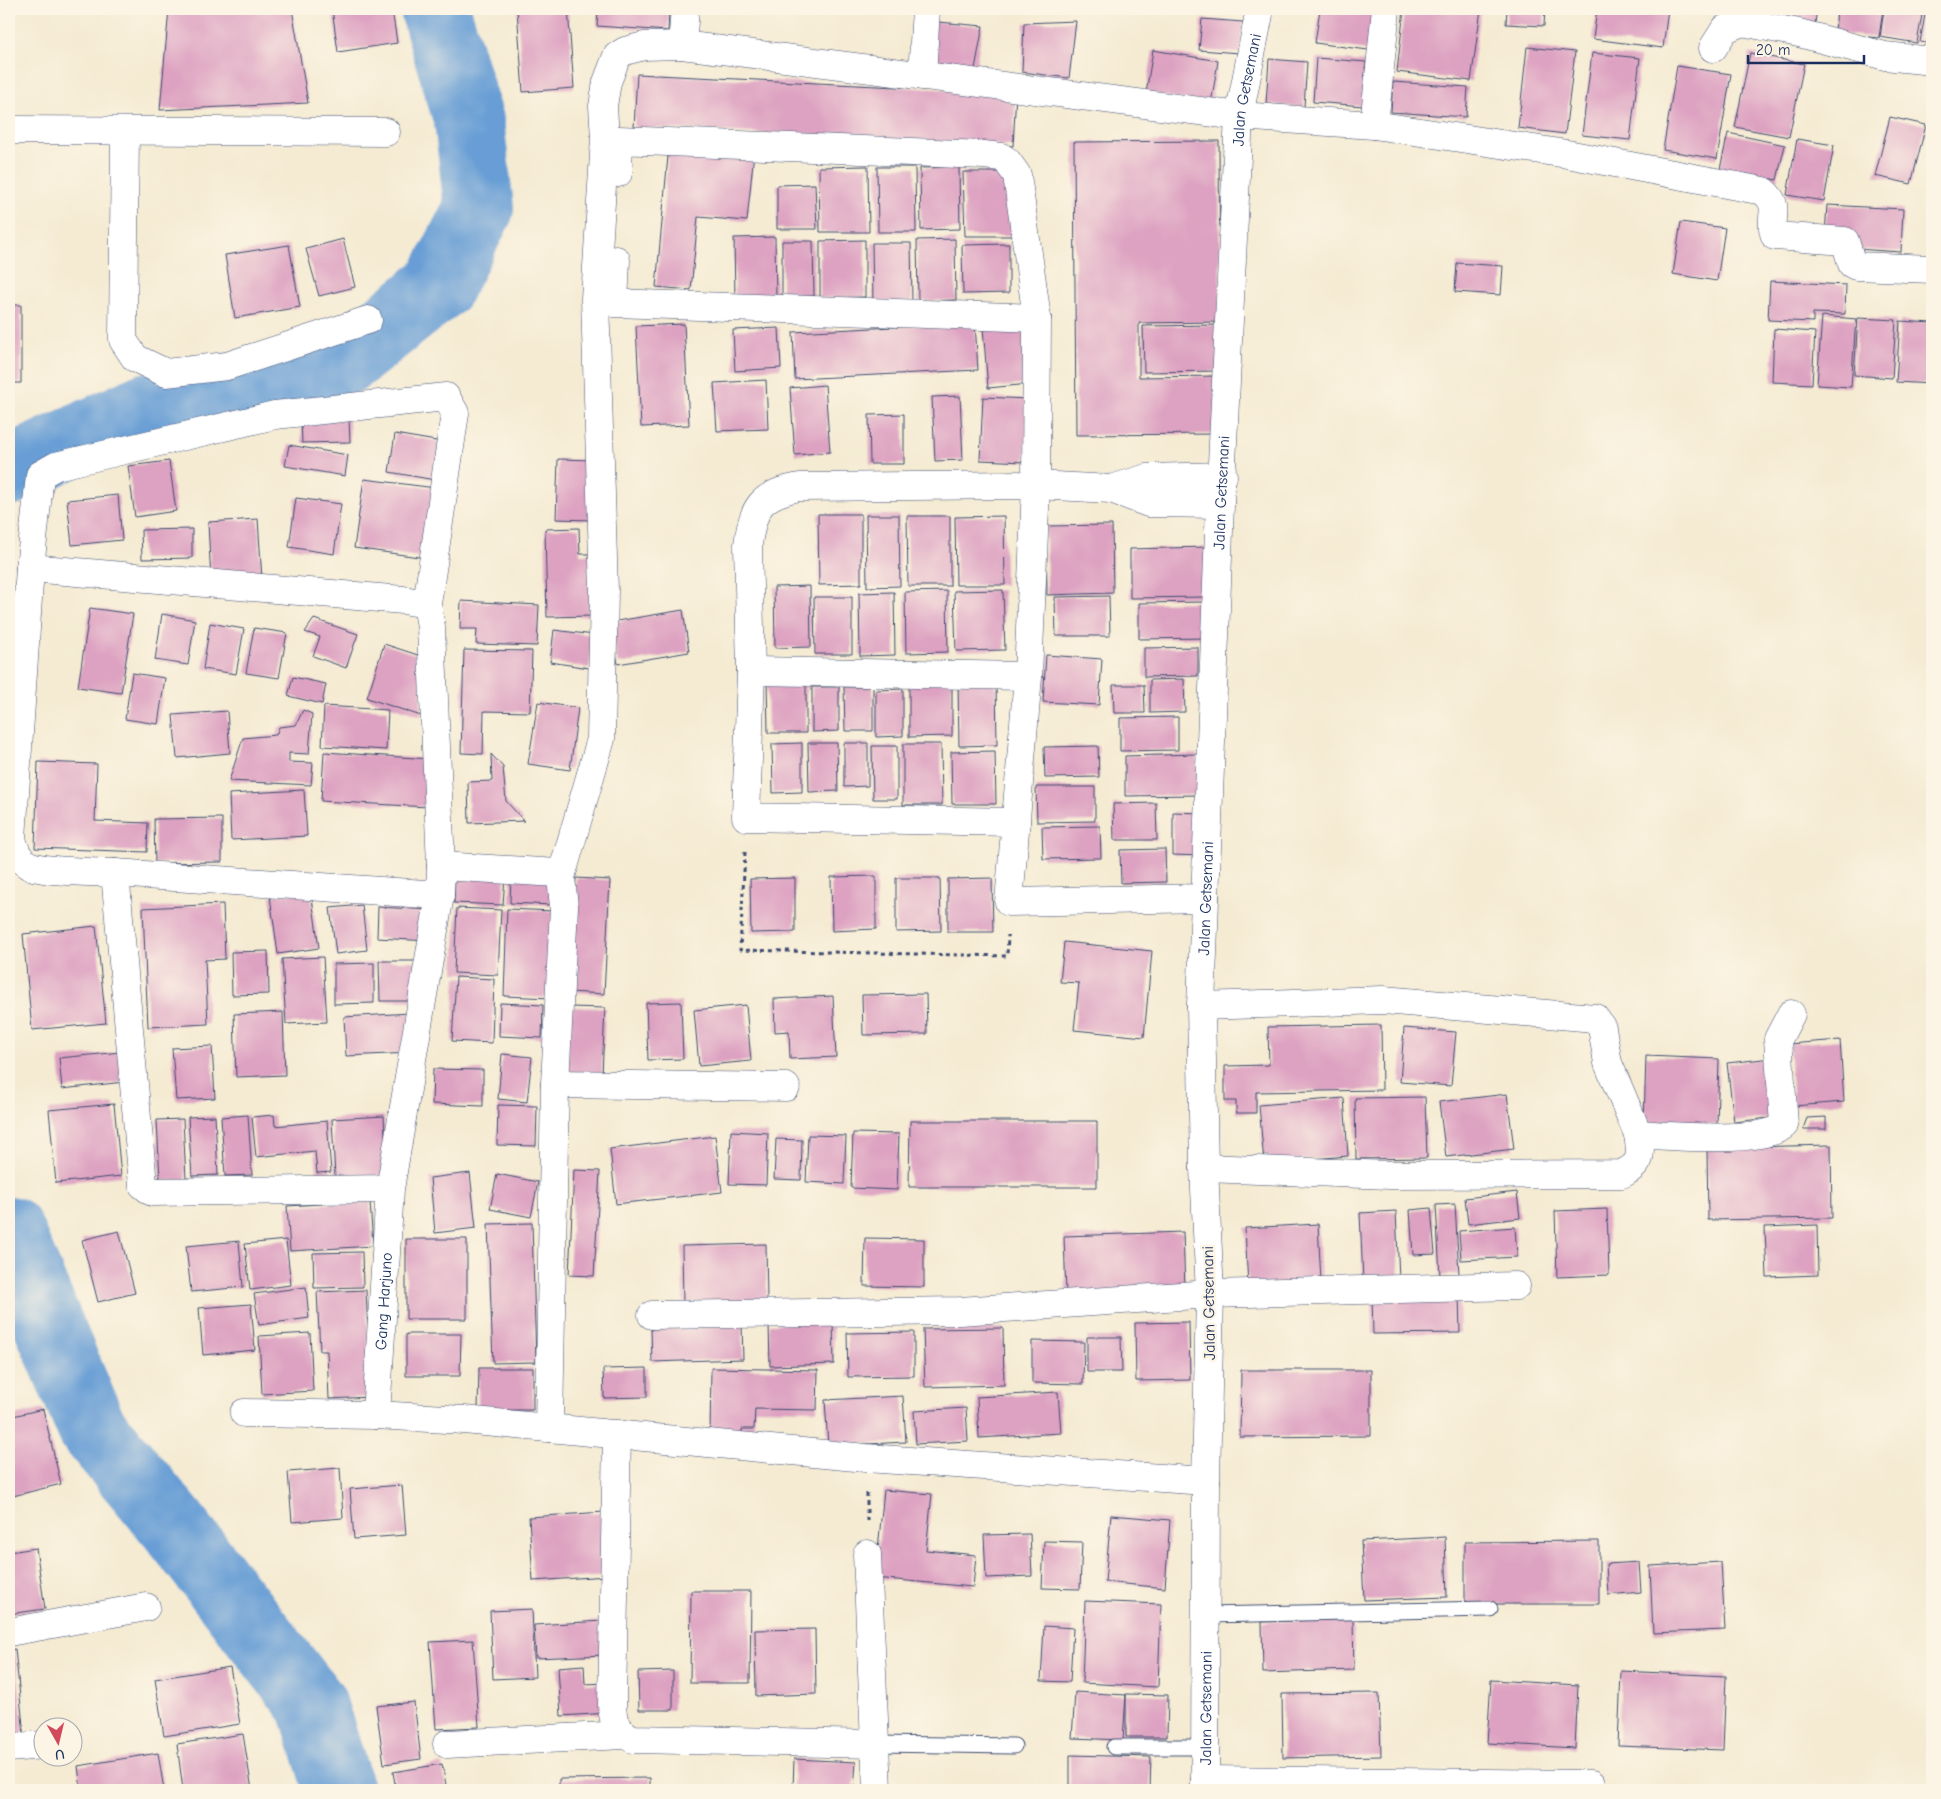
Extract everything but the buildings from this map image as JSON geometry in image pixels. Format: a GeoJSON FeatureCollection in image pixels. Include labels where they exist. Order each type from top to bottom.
{"type":"FeatureCollection","features":[{"type":"Feature","properties":{"kind":"street"},"geometry":{"type":"LineString","coordinates":[[682,45],[685,9]]}},
{"type":"Feature","properties":{"kind":"street"},"geometry":{"type":"LineString","coordinates":[[922,76],[926,9]]}},
{"type":"Feature","properties":{"kind":"street","name":"Jalan Getsemani"},"geometry":{"type":"LineString","coordinates":[[1205,1785],[1206,1481],[1210,1294],[1204,1168],[1201,1006],[1220,504],[1223,476],[1239,116],[1260,9]]}},
{"type":"Feature","properties":{"kind":"street"},"geometry":{"type":"LineString","coordinates":[[1374,124],[1386,9]]}},
{"type":"Feature","properties":{"kind":"street"},"geometry":{"type":"LineString","coordinates":[[1713,48],[1725,29],[1742,22],[1799,32],[1885,56],[1932,61]]}},
{"type":"Feature","properties":{"kind":"street"},"geometry":{"type":"LineString","coordinates":[[549,1428],[555,1084],[564,907],[562,877],[601,739],[604,591],[595,299],[605,138],[603,106],[607,82],[617,56],[625,51],[644,46],[682,45],[1239,116],[1374,124],[1568,154],[1763,191],[1770,197],[1775,207],[1773,231],[1775,236],[1845,241],[1852,264],[1856,266],[1932,269]]}},
{"type":"Feature","properties":{"kind":"street"},"geometry":{"type":"LineString","coordinates":[[9,130],[386,132]]}},
{"type":"Feature","properties":{"kind":"street"},"geometry":{"type":"LineString","coordinates":[[125,131],[123,340],[135,358],[166,373],[227,366],[368,320]]}},
{"type":"Feature","properties":{"kind":"street"},"geometry":{"type":"LineString","coordinates":[[1037,318],[614,303],[619,140],[1000,157],[1012,165],[1017,175],[1037,318],[1036,485],[1028,676],[1009,902],[1205,898]]}},
{"type":"Feature","properties":{"kind":"street","name":"Gang Harjuno"},"geometry":{"type":"LineString","coordinates":[[30,568],[40,475],[56,466],[275,416],[446,396],[455,413],[427,604],[431,627],[441,866],[440,895],[390,1188],[376,1415]]}},
{"type":"Feature","properties":{"kind":"street"},"geometry":{"type":"LineString","coordinates":[[1111,489],[1147,478],[1223,476]]}},
{"type":"Feature","properties":{"kind":"street"},"geometry":{"type":"LineString","coordinates":[[1016,822],[746,817],[751,671],[748,545],[750,529],[757,510],[764,500],[777,491],[800,487],[1036,485],[1111,489],[1148,504],[1220,504]]}},
{"type":"Feature","properties":{"kind":"street"},"geometry":{"type":"LineString","coordinates":[[427,604],[403,600],[30,568],[13,812],[14,848],[23,861],[36,867],[440,895]]}},
{"type":"Feature","properties":{"kind":"street"},"geometry":{"type":"LineString","coordinates":[[751,671],[1028,676]]}},
{"type":"Feature","properties":{"kind":"street"},"geometry":{"type":"LineString","coordinates":[[441,866],[558,873],[562,877]]}},
{"type":"Feature","properties":{"kind":"street"},"geometry":{"type":"LineString","coordinates":[[115,873],[143,1185],[152,1192],[390,1188]]}},
{"type":"Feature","properties":{"kind":"street"},"geometry":{"type":"LineString","coordinates":[[1201,1006],[1383,1000],[1595,1018],[1602,1028],[1608,1062],[1638,1134],[1641,1156],[1634,1167],[1622,1174],[1390,1175],[1204,1168]]}},
{"type":"Feature","properties":{"kind":"street"},"geometry":{"type":"LineString","coordinates":[[1638,1134],[1697,1138],[1779,1130],[1784,1125],[1778,1039],[1791,1014]]}},
{"type":"Feature","properties":{"kind":"street"},"geometry":{"type":"LineString","coordinates":[[555,1084],[786,1087]]}},
{"type":"Feature","properties":{"kind":"street"},"geometry":{"type":"LineString","coordinates":[[652,1315],[960,1311],[1210,1294],[1516,1286]]}},
{"type":"Feature","properties":{"kind":"street"},"geometry":{"type":"LineString","coordinates":[[244,1413],[376,1415],[549,1428],[866,1458],[1206,1481]]}},
{"type":"Feature","properties":{"kind":"street"},"geometry":{"type":"LineString","coordinates":[[617,1434],[612,1705],[616,1727],[624,1735],[633,1739],[876,1744]]}},
{"type":"Feature","properties":{"kind":"street"},"geometry":{"type":"LineString","coordinates":[[868,1554],[877,1790]]}},
{"type":"Feature","properties":{"kind":"street"},"geometry":{"type":"LineString","coordinates":[[9,1632],[146,1607]]}},
{"type":"Feature","properties":{"kind":"street"},"geometry":{"type":"LineString","coordinates":[[447,1744],[624,1735]]}},
{"type":"Feature","properties":{"kind":"street"},"geometry":{"type":"LineString","coordinates":[[9,1748],[32,1746]]}},
{"type":"Feature","properties":{"kind":"street"},"geometry":{"type":"LineString","coordinates":[[1205,1785],[1591,1784]]}},
{"type":"Feature","properties":{"kind":"lane"},"geometry":{"type":"LineString","coordinates":[[1207,1615],[1490,1609]]}},
{"type":"Feature","properties":{"kind":"lane"},"geometry":{"type":"LineString","coordinates":[[876,1744],[1014,1746]]}},
{"type":"Feature","properties":{"kind":"lane"},"geometry":{"type":"LineString","coordinates":[[1114,1747],[1205,1747]]}},
{"type":"Feature","properties":{"kind":"path"},"geometry":{"type":"LineString","coordinates":[[746,817],[740,950],[1007,956],[1009,902]]}},
{"type":"Feature","properties":{"kind":"path"},"geometry":{"type":"LineString","coordinates":[[866,1458],[868,1554]]}},
{"type":"Feature","properties":{"kind":"waterway"},"geometry":{"type":"LineString","coordinates":[[9,471],[146,408],[346,360],[440,285],[479,208],[469,121],[435,9]]}},
{"type":"Feature","properties":{"kind":"waterway"},"geometry":{"type":"LineString","coordinates":[[9,1231],[92,1428],[173,1525],[312,1704],[339,1790]]}}]}
